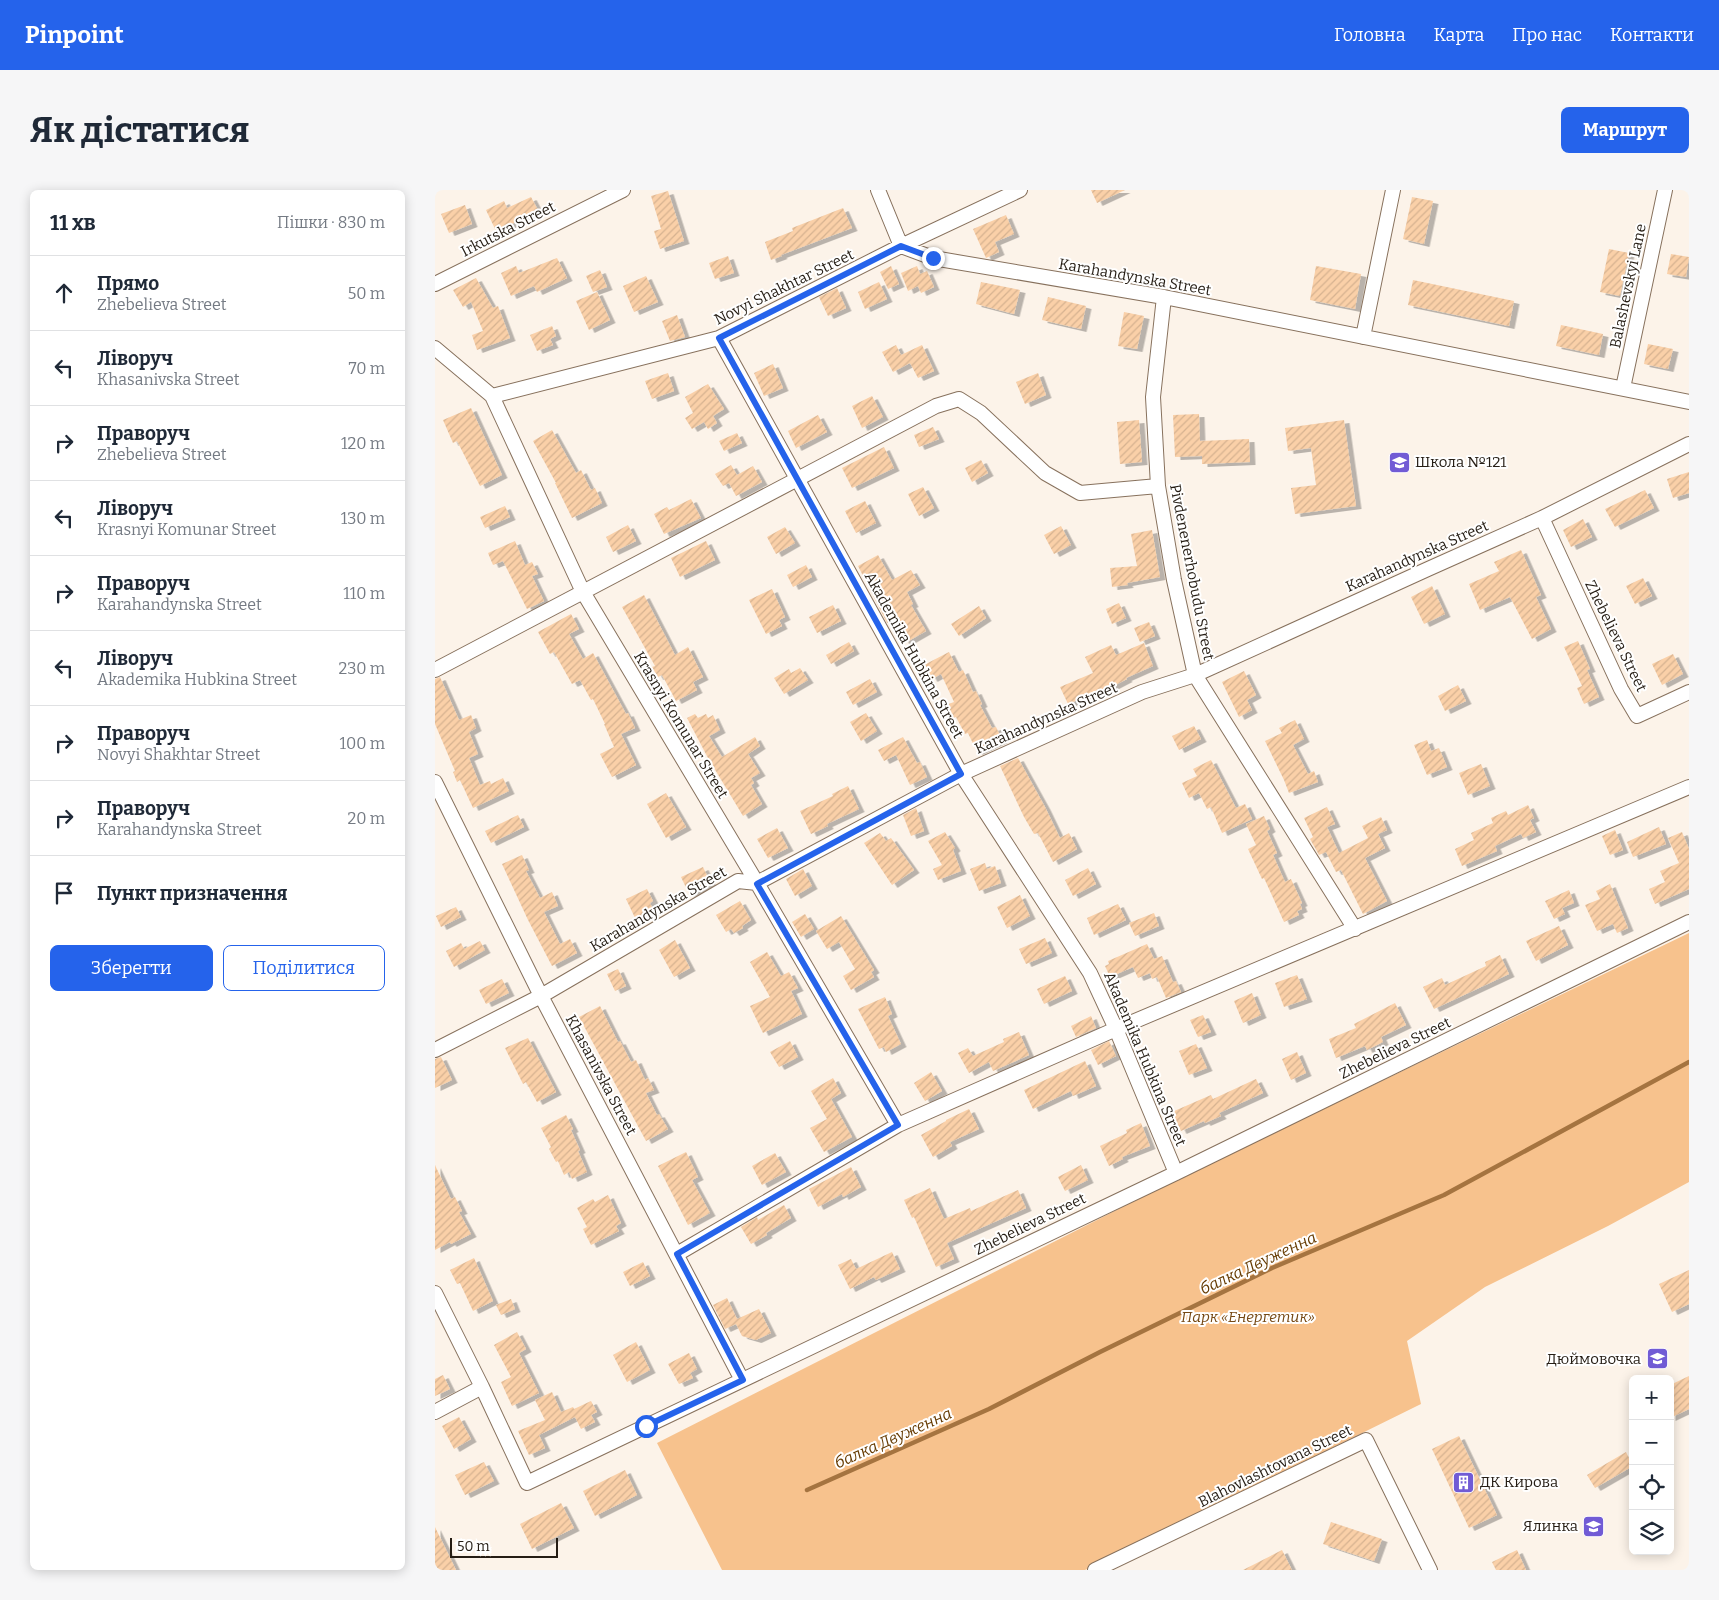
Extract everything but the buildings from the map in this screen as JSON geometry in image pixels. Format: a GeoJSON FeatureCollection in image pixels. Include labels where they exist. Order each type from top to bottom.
{"type":"FeatureCollection","features":[{"type":"Feature","properties":{"kind":"street","name":"Irkutska Street"},"geometry":{"type":"LineString","coordinates":[[435,284],[623,190]]}},
{"type":"Feature","properties":{"kind":"street"},"geometry":{"type":"LineString","coordinates":[[878,190],[901,246]]}},
{"type":"Feature","properties":{"kind":"street","name":"Novyi Shakhtar Street"},"geometry":{"type":"LineString","coordinates":[[492,396],[719,338],[901,246],[1020,190]]}},
{"type":"Feature","properties":{"kind":"street"},"geometry":{"type":"LineString","coordinates":[[1363,337],[1393,190]]}},
{"type":"Feature","properties":{"kind":"street","name":"Balashevskyi Lane"},"geometry":{"type":"LineString","coordinates":[[1623,388],[1665,190]]}},
{"type":"Feature","properties":{"kind":"street","name":"Karahandynska Street"},"geometry":{"type":"LineString","coordinates":[[901,246],[933,258],[1163,297],[1689,402]]}},
{"type":"Feature","properties":{"kind":"street","name":"Pivdenenerhobudu Street"},"geometry":{"type":"LineString","coordinates":[[1163,297],[1153,397],[1157,486],[1174,580],[1195,675],[1355,929]]}},
{"type":"Feature","properties":{"kind":"street","name":"Akademika Hubkina Street"},"geometry":{"type":"LineString","coordinates":[[719,338],[961,774],[1090,973],[1116,1029],[1176,1173]]}},
{"type":"Feature","properties":{"kind":"street","name":"Krasnyi Komunar Street"},"geometry":{"type":"LineString","coordinates":[[435,348],[492,396],[583,592],[898,1125]]}},
{"type":"Feature","properties":{"kind":"street"},"geometry":{"type":"LineString","coordinates":[[435,670],[936,406],[959,399],[981,413],[1045,473],[1080,493],[1157,486]]}},
{"type":"Feature","properties":{"kind":"street","name":"Karahandynska Street"},"geometry":{"type":"LineString","coordinates":[[435,1050],[541,996],[738,881],[757,884],[961,774],[1142,692],[1195,675],[1542,518],[1689,444]]}},
{"type":"Feature","properties":{"kind":"street","name":"Zhebelieva Street"},"geometry":{"type":"LineString","coordinates":[[1542,518],[1621,689],[1637,716],[1689,692]]}},
{"type":"Feature","properties":{"kind":"street","name":"Khasanivska Street"},"geometry":{"type":"LineString","coordinates":[[435,782],[541,996],[743,1380]]}},
{"type":"Feature","properties":{"kind":"street"},"geometry":{"type":"LineString","coordinates":[[677,1254],[898,1125],[1116,1029],[1689,787]]}},
{"type":"Feature","properties":{"kind":"street","name":"Zhebelieva Street"},"geometry":{"type":"LineString","coordinates":[[482,1387],[527,1483],[1176,1173],[1689,922]]}},
{"type":"Feature","properties":{"kind":"street"},"geometry":{"type":"LineString","coordinates":[[435,1292],[482,1387],[435,1412]]}},
{"type":"Feature","properties":{"kind":"street","name":"Blahovlashtovana Street"},"geometry":{"type":"LineString","coordinates":[[1095,1570],[1366,1440],[1430,1570]]}},
{"type":"Feature","properties":{"kind":"green space","name":"Парк «Енергетик»"},"geometry":{"type":"Polygon","coordinates":[[[1689,933],[1689,1182],[1608,1226],[1485,1287],[1407,1341],[1421,1404],[1085,1570],[722,1570],[657,1443],[1178,1179],[1689,933]]]}},
{"type":"Feature","properties":{"kind":"waterway","name":"балка Двуженна"},"geometry":{"type":"LineString","coordinates":[[807,1490],[989,1409],[1100,1352],[1272,1268],[1444,1195],[1689,1062]]}},
{"type":"Feature","properties":{"kind":"place","name":"Школа №121"},"geometry":{"type":"Point","coordinates":[1399,462]}},
{"type":"Feature","properties":{"kind":"place","name":"Дюймовочка"},"geometry":{"type":"Point","coordinates":[1657,1359]}},
{"type":"Feature","properties":{"kind":"place","name":"ДК Кирова"},"geometry":{"type":"Point","coordinates":[1464,1482]}},
{"type":"Feature","properties":{"kind":"place","name":"Ялинка"},"geometry":{"type":"Point","coordinates":[1594,1526]}},
{"type":"Feature","properties":{"kind":"route"},"geometry":{"type":"LineString","coordinates":[[646,1426],[743,1380],[677,1254],[898,1125],[757,884],[961,774],[719,338],[901,246],[933,258]]}}]}
